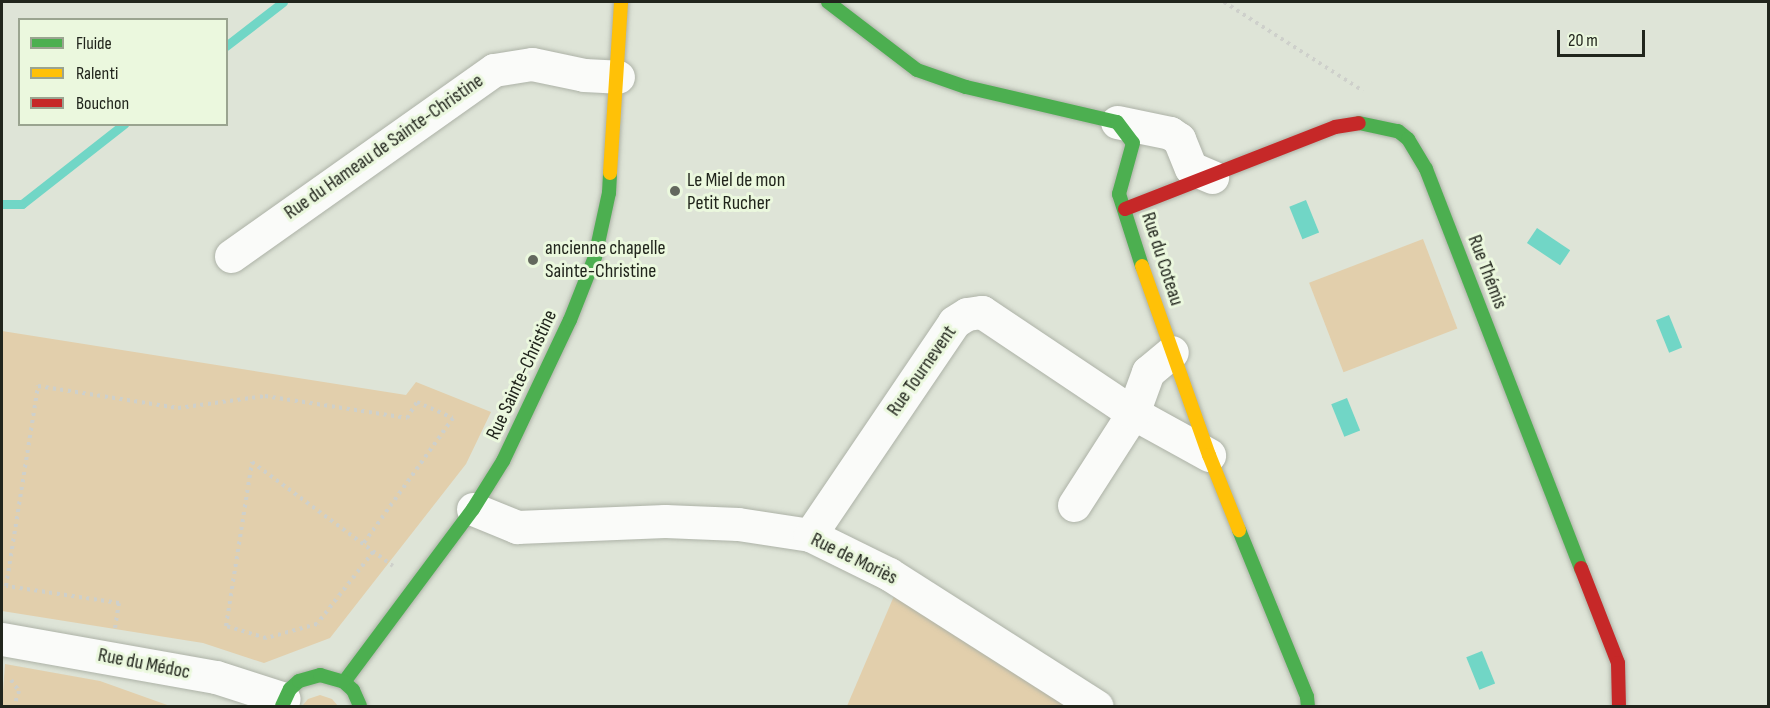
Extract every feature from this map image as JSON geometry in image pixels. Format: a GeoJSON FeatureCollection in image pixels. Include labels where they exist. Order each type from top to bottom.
{"type":"FeatureCollection","features":[{"type":"Feature","properties":{"kind":"street","name":"Rue Sainte-Christine"},"geometry":{"type":"LineString","coordinates":[[344,682],[473,509],[503,461],[570,320],[595,257],[609,193],[621,2]]}},
{"type":"Feature","properties":{"kind":"street"},"geometry":{"type":"LineString","coordinates":[[828,2],[917,70],[966,87],[1170,132],[1179,140],[1191,168],[1212,177]]}},
{"type":"Feature","properties":{"kind":"street","name":"Rue du Hameau de Sainte-Christine"},"geometry":{"type":"LineString","coordinates":[[231,256],[494,70],[532,64],[584,75],[618,77]]}},
{"type":"Feature","properties":{"kind":"street","name":"Rue du Coteau"},"geometry":{"type":"LineString","coordinates":[[1117,122],[1133,143],[1119,194],[1130,233],[1209,454],[1307,697],[1308,706]]}},
{"type":"Feature","properties":{"kind":"street","name":"Rue Thémis"},"geometry":{"type":"LineString","coordinates":[[1125,209],[1212,177],[1335,127],[1368,124],[1398,131],[1403,135],[1426,169],[1618,663],[1619,706]]}},
{"type":"Feature","properties":{"kind":"street","name":"Rue Tournevent"},"geometry":{"type":"LineString","coordinates":[[810,535],[954,322],[967,314],[982,312],[1133,413],[1209,454]]}},
{"type":"Feature","properties":{"kind":"street"},"geometry":{"type":"LineString","coordinates":[[1074,505],[1133,413],[1148,372],[1172,352]]}},
{"type":"Feature","properties":{"kind":"street","name":"Rue de Moriès"},"geometry":{"type":"LineString","coordinates":[[473,509],[517,527],[665,522],[738,524],[810,535],[889,574],[1096,706]]}},
{"type":"Feature","properties":{"kind":"street","name":"Rue du Médoc"},"geometry":{"type":"LineString","coordinates":[[2,639],[216,677],[283,703]]}},
{"type":"Feature","properties":{"kind":"street"},"geometry":{"type":"LineString","coordinates":[[283,703],[290,689],[309,676],[333,676],[353,690],[360,706]]}},
{"type":"Feature","properties":{"kind":"path"},"geometry":{"type":"LineString","coordinates":[[1224,2],[1371,96],[1368,124]]}},
{"type":"Feature","properties":{"kind":"path"},"geometry":{"type":"LineString","coordinates":[[115,629],[119,603],[6,586],[38,386],[178,408],[265,396],[407,418],[417,402],[453,418],[363,544]]}},
{"type":"Feature","properties":{"kind":"path"},"geometry":{"type":"LineString","coordinates":[[373,552],[317,624],[266,638],[226,626],[252,462],[398,569]]}},
{"type":"Feature","properties":{"kind":"path"},"geometry":{"type":"LineString","coordinates":[[11,680],[19,691],[14,706]]}},
{"type":"Feature","properties":{"kind":"shaded area"},"geometry":{"type":"Polygon","coordinates":[[[1423,239],[1457,329],[1344,372],[1309,283],[1423,239]]]}},
{"type":"Feature","properties":{"kind":"shaded area"},"geometry":{"type":"Polygon","coordinates":[[[2,331],[406,395],[416,382],[491,412],[466,464],[330,638],[264,663],[203,643],[2,611],[2,331]]]}},
{"type":"Feature","properties":{"kind":"shaded area"},"geometry":{"type":"Polygon","coordinates":[[[894,596],[1067,706],[847,706],[894,596]]]}},
{"type":"Feature","properties":{"kind":"shaded area"},"geometry":{"type":"Polygon","coordinates":[[[5,664],[100,681],[170,706],[2,706],[5,664]]]}},
{"type":"Feature","properties":{"kind":"shaded area"},"geometry":{"type":"Polygon","coordinates":[[[320,695],[332,699],[338,706],[302,706],[308,699],[320,695]]]}},
{"type":"Feature","properties":{"kind":"water"},"geometry":{"type":"Polygon","coordinates":[[[1306,200],[1319,232],[1302,239],[1289,207],[1306,200]]]}},
{"type":"Feature","properties":{"kind":"water"},"geometry":{"type":"Polygon","coordinates":[[[1537,228],[1570,250],[1560,265],[1527,243],[1537,228]]]}},
{"type":"Feature","properties":{"kind":"water"},"geometry":{"type":"Polygon","coordinates":[[[1669,315],[1682,347],[1669,353],[1656,320],[1669,315]]]}},
{"type":"Feature","properties":{"kind":"water"},"geometry":{"type":"Polygon","coordinates":[[[1347,398],[1360,430],[1344,437],[1331,404],[1347,398]]]}},
{"type":"Feature","properties":{"kind":"water"},"geometry":{"type":"Polygon","coordinates":[[[1482,651],[1495,683],[1479,690],[1466,657],[1482,651]]]}},
{"type":"Feature","properties":{"kind":"waterway"},"geometry":{"type":"LineString","coordinates":[[228,44],[283,2]]}},
{"type":"Feature","properties":{"kind":"waterway"},"geometry":{"type":"LineString","coordinates":[[2,204],[22,204],[121,126]]}},
{"type":"Feature","properties":{"kind":"traffic: fast"},"geometry":{"type":"LineString","coordinates":[[828,2],[917,70],[966,87],[1117,122],[1133,143],[1119,194],[1142,266]]}},
{"type":"Feature","properties":{"kind":"traffic: fast"},"geometry":{"type":"LineString","coordinates":[[1359,123],[1398,131],[1408,139],[1426,169],[1581,568]]}},
{"type":"Feature","properties":{"kind":"traffic: fast"},"geometry":{"type":"LineString","coordinates":[[344,682],[473,509],[503,461],[570,320],[595,257],[609,193],[610,173]]}},
{"type":"Feature","properties":{"kind":"traffic: fast"},"geometry":{"type":"LineString","coordinates":[[1239,530],[1307,697],[1308,706]]}},
{"type":"Feature","properties":{"kind":"traffic: fast"},"geometry":{"type":"LineString","coordinates":[[282,706],[290,689],[299,681],[320,675],[344,682],[353,690],[360,706]]}},
{"type":"Feature","properties":{"kind":"traffic: slow"},"geometry":{"type":"LineString","coordinates":[[610,173],[621,2]]}},
{"type":"Feature","properties":{"kind":"traffic: slow"},"geometry":{"type":"LineString","coordinates":[[1142,266],[1209,455],[1239,530]]}},
{"type":"Feature","properties":{"kind":"traffic: jam"},"geometry":{"type":"LineString","coordinates":[[1125,209],[1335,127],[1359,123]]}},
{"type":"Feature","properties":{"kind":"traffic: jam"},"geometry":{"type":"LineString","coordinates":[[1581,568],[1618,663],[1619,706]]}},
{"type":"Feature","properties":{"kind":"place","name":"Le Miel de mon Petit Rucher"},"geometry":{"type":"Point","coordinates":[675,191]}},
{"type":"Feature","properties":{"kind":"place","name":"ancienne chapelle Sainte-Christine"},"geometry":{"type":"Point","coordinates":[533,260]}}]}
